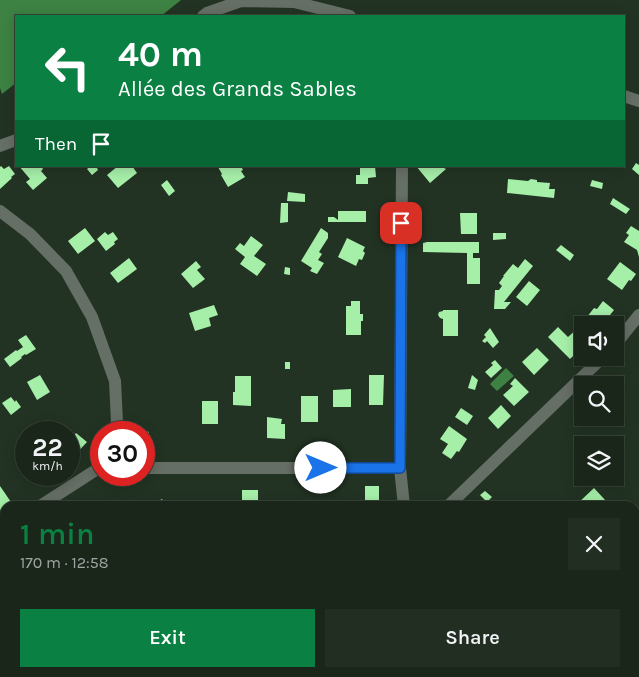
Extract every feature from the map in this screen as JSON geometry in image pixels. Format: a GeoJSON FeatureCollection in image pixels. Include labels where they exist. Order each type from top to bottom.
{"type":"FeatureCollection","features":[{"type":"Feature","properties":{"kind":"street"},"geometry":{"type":"LineString","coordinates":[[204,15],[241,1],[294,2],[346,15]]}},
{"type":"Feature","properties":{"kind":"street"},"geometry":{"type":"LineString","coordinates":[[625,96],[639,100]]}},
{"type":"Feature","properties":{"kind":"street"},"geometry":{"type":"LineString","coordinates":[[0,146],[15,140]]}},
{"type":"Feature","properties":{"kind":"street"},"geometry":{"type":"LineString","coordinates":[[402,167],[400,468],[403,501]]}},
{"type":"Feature","properties":{"kind":"street"},"geometry":{"type":"LineString","coordinates":[[0,211],[30,234],[66,271],[92,318],[115,381],[117,421]]}},
{"type":"Feature","properties":{"kind":"street"},"geometry":{"type":"LineString","coordinates":[[624,333],[639,315]]}},
{"type":"Feature","properties":{"kind":"street"},"geometry":{"type":"LineString","coordinates":[[453,501],[594,366]]}},
{"type":"Feature","properties":{"kind":"street"},"geometry":{"type":"LineString","coordinates":[[155,468],[400,468]]}},
{"type":"Feature","properties":{"kind":"street"},"geometry":{"type":"LineString","coordinates":[[48,501],[90,473]]}},
{"type":"Feature","properties":{"kind":"shaded area"},"geometry":{"type":"Polygon","coordinates":[[[0,0],[181,0],[162,15],[15,15],[15,84],[2,94],[0,88],[0,0]]]}},
{"type":"Feature","properties":{"kind":"shaded area"},"geometry":{"type":"Polygon","coordinates":[[[506,368],[514,376],[497,391],[490,384],[506,368]]]}},
{"type":"Feature","properties":{"kind":"building"},"geometry":{"type":"Polygon","coordinates":[[[636,163],[639,165],[639,175],[632,169],[636,163]]]}},
{"type":"Feature","properties":{"kind":"building"},"geometry":{"type":"Polygon","coordinates":[[[9,166],[15,174],[0,189],[0,167],[4,169],[9,166]]]}},
{"type":"Feature","properties":{"kind":"building"},"geometry":{"type":"Polygon","coordinates":[[[20,167],[42,167],[43,169],[41,171],[47,178],[33,190],[26,182],[30,179],[20,167]]]}},
{"type":"Feature","properties":{"kind":"building"},"geometry":{"type":"Polygon","coordinates":[[[96,167],[98,170],[92,175],[87,169],[96,167]]]}},
{"type":"Feature","properties":{"kind":"building"},"geometry":{"type":"Polygon","coordinates":[[[117,167],[133,167],[137,173],[118,188],[107,175],[117,167]]]}},
{"type":"Feature","properties":{"kind":"building"},"geometry":{"type":"Polygon","coordinates":[[[218,167],[242,167],[243,170],[241,171],[245,177],[228,187],[218,167]]]}},
{"type":"Feature","properties":{"kind":"building"},"geometry":{"type":"Polygon","coordinates":[[[360,167],[375,167],[376,177],[368,178],[368,184],[356,184],[356,175],[360,175],[360,167]]]}},
{"type":"Feature","properties":{"kind":"building"},"geometry":{"type":"Polygon","coordinates":[[[417,167],[445,167],[446,169],[430,183],[417,167]]]}},
{"type":"Feature","properties":{"kind":"building"},"geometry":{"type":"Polygon","coordinates":[[[508,179],[528,181],[531,179],[537,180],[537,182],[550,183],[549,189],[555,189],[554,198],[507,193],[508,179]]]}},
{"type":"Feature","properties":{"kind":"building"},"geometry":{"type":"Polygon","coordinates":[[[167,180],[175,191],[169,196],[161,185],[167,180]]]}},
{"type":"Feature","properties":{"kind":"building"},"geometry":{"type":"Polygon","coordinates":[[[592,180],[603,183],[602,189],[590,186],[592,180]]]}},
{"type":"Feature","properties":{"kind":"building"},"geometry":{"type":"Polygon","coordinates":[[[288,192],[305,194],[305,202],[287,201],[288,192]]]}},
{"type":"Feature","properties":{"kind":"building"},"geometry":{"type":"Polygon","coordinates":[[[613,198],[630,209],[626,214],[610,204],[613,198]]]}},
{"type":"Feature","properties":{"kind":"building"},"geometry":{"type":"Polygon","coordinates":[[[281,203],[288,203],[288,222],[280,223],[281,203]]]}},
{"type":"Feature","properties":{"kind":"building"},"geometry":{"type":"Polygon","coordinates":[[[338,211],[366,211],[366,222],[328,222],[328,217],[334,217],[338,220],[338,211]]]}},
{"type":"Feature","properties":{"kind":"building"},"geometry":{"type":"Polygon","coordinates":[[[460,213],[477,213],[477,234],[461,234],[460,213]]]}},
{"type":"Feature","properties":{"kind":"building"},"geometry":{"type":"Polygon","coordinates":[[[631,226],[639,231],[639,257],[637,250],[624,242],[629,235],[626,233],[631,226]]]}},
{"type":"Feature","properties":{"kind":"building"},"geometry":{"type":"Polygon","coordinates":[[[85,228],[95,241],[78,254],[68,241],[85,228]]]}},
{"type":"Feature","properties":{"kind":"building"},"geometry":{"type":"Polygon","coordinates":[[[321,228],[328,233],[328,238],[319,252],[322,254],[318,260],[324,263],[317,274],[310,271],[312,268],[301,261],[321,228]]]}},
{"type":"Feature","properties":{"kind":"building"},"geometry":{"type":"Polygon","coordinates":[[[105,232],[108,235],[113,232],[118,239],[106,251],[97,239],[105,232]]]}},
{"type":"Feature","properties":{"kind":"building"},"geometry":{"type":"Polygon","coordinates":[[[493,233],[506,233],[506,239],[493,240],[493,233]]]}},
{"type":"Feature","properties":{"kind":"building"},"geometry":{"type":"Polygon","coordinates":[[[251,236],[263,245],[254,256],[266,264],[257,276],[240,264],[245,257],[235,249],[240,243],[244,246],[251,236]]]}},
{"type":"Feature","properties":{"kind":"building"},"geometry":{"type":"Polygon","coordinates":[[[347,238],[365,247],[362,260],[359,259],[356,266],[338,257],[347,238]]]}},
{"type":"Feature","properties":{"kind":"building"},"geometry":{"type":"Polygon","coordinates":[[[479,242],[479,253],[473,253],[473,258],[480,258],[480,284],[467,284],[467,253],[423,252],[423,243],[479,242]]]}},
{"type":"Feature","properties":{"kind":"building"},"geometry":{"type":"Polygon","coordinates":[[[561,245],[574,255],[570,261],[556,250],[561,245]]]}},
{"type":"Feature","properties":{"kind":"building"},"geometry":{"type":"Polygon","coordinates":[[[129,258],[137,269],[118,283],[110,273],[129,258]]]}},
{"type":"Feature","properties":{"kind":"building"},"geometry":{"type":"Polygon","coordinates":[[[525,259],[533,266],[504,302],[511,302],[505,309],[494,309],[495,290],[499,290],[502,286],[499,283],[503,276],[513,264],[518,268],[525,259]]]}},
{"type":"Feature","properties":{"kind":"building"},"geometry":{"type":"Polygon","coordinates":[[[196,261],[201,267],[197,270],[205,279],[193,288],[181,274],[196,261]]]}},
{"type":"Feature","properties":{"kind":"building"},"geometry":{"type":"Polygon","coordinates":[[[620,262],[636,274],[622,290],[607,279],[620,262]]]}},
{"type":"Feature","properties":{"kind":"building"},"geometry":{"type":"Polygon","coordinates":[[[285,267],[290,268],[290,275],[284,274],[285,267]]]}},
{"type":"Feature","properties":{"kind":"building"},"geometry":{"type":"Polygon","coordinates":[[[529,281],[540,290],[527,306],[516,297],[529,281]]]}},
{"type":"Feature","properties":{"kind":"building"},"geometry":{"type":"Polygon","coordinates":[[[351,301],[360,301],[360,314],[363,314],[361,335],[346,335],[346,306],[351,306],[351,301]]]}},
{"type":"Feature","properties":{"kind":"building"},"geometry":{"type":"Polygon","coordinates":[[[603,301],[614,310],[609,316],[588,316],[594,308],[597,309],[603,301]]]}},
{"type":"Feature","properties":{"kind":"building"},"geometry":{"type":"Polygon","coordinates":[[[214,305],[218,315],[209,318],[211,326],[195,331],[189,313],[214,305]]]}},
{"type":"Feature","properties":{"kind":"building"},"geometry":{"type":"Polygon","coordinates":[[[443,310],[458,310],[458,336],[443,336],[443,319],[438,315],[443,310]]]}},
{"type":"Feature","properties":{"kind":"building"},"geometry":{"type":"Polygon","coordinates":[[[558,327],[568,337],[574,332],[574,355],[570,359],[548,337],[558,327]]]}},
{"type":"Feature","properties":{"kind":"building"},"geometry":{"type":"Polygon","coordinates":[[[490,328],[499,342],[493,348],[487,341],[485,343],[482,341],[490,328]]]}},
{"type":"Feature","properties":{"kind":"building"},"geometry":{"type":"Polygon","coordinates":[[[26,335],[36,349],[25,354],[10,367],[4,359],[23,347],[18,340],[26,335]]]}},
{"type":"Feature","properties":{"kind":"building"},"geometry":{"type":"Polygon","coordinates":[[[537,348],[549,360],[534,375],[522,362],[537,348]]]}},
{"type":"Feature","properties":{"kind":"building"},"geometry":{"type":"Polygon","coordinates":[[[495,360],[502,368],[491,378],[485,372],[493,365],[491,363],[495,360]]]}},
{"type":"Feature","properties":{"kind":"building"},"geometry":{"type":"Polygon","coordinates":[[[285,362],[290,362],[290,369],[285,369],[285,362]]]}},
{"type":"Feature","properties":{"kind":"building"},"geometry":{"type":"Polygon","coordinates":[[[40,375],[50,392],[37,400],[27,382],[40,375]]]}},
{"type":"Feature","properties":{"kind":"building"},"geometry":{"type":"Polygon","coordinates":[[[369,375],[384,375],[383,405],[369,405],[369,375]]]}},
{"type":"Feature","properties":{"kind":"building"},"geometry":{"type":"Polygon","coordinates":[[[472,375],[478,380],[475,390],[468,388],[472,375]]]}},
{"type":"Feature","properties":{"kind":"building"},"geometry":{"type":"Polygon","coordinates":[[[235,376],[251,376],[251,406],[233,405],[235,376]]]}},
{"type":"Feature","properties":{"kind":"building"},"geometry":{"type":"Polygon","coordinates":[[[515,378],[529,392],[514,406],[503,395],[513,386],[510,384],[515,378]]]}},
{"type":"Feature","properties":{"kind":"building"},"geometry":{"type":"Polygon","coordinates":[[[351,389],[351,407],[333,407],[333,390],[351,389]]]}},
{"type":"Feature","properties":{"kind":"building"},"geometry":{"type":"Polygon","coordinates":[[[301,396],[318,396],[318,422],[301,422],[301,396]]]}},
{"type":"Feature","properties":{"kind":"building"},"geometry":{"type":"Polygon","coordinates":[[[11,397],[21,407],[11,415],[2,403],[11,397]]]}},
{"type":"Feature","properties":{"kind":"building"},"geometry":{"type":"Polygon","coordinates":[[[202,401],[218,401],[218,424],[202,424],[202,401]]]}},
{"type":"Feature","properties":{"kind":"building"},"geometry":{"type":"Polygon","coordinates":[[[501,405],[511,416],[498,429],[488,418],[501,405]]]}},
{"type":"Feature","properties":{"kind":"building"},"geometry":{"type":"Polygon","coordinates":[[[461,408],[473,416],[467,425],[455,417],[461,408]]]}},
{"type":"Feature","properties":{"kind":"building"},"geometry":{"type":"Polygon","coordinates":[[[267,417],[282,419],[281,424],[285,424],[285,439],[267,438],[267,417]]]}},
{"type":"Feature","properties":{"kind":"building"},"geometry":{"type":"Polygon","coordinates":[[[449,426],[467,439],[459,452],[457,451],[451,459],[442,453],[448,444],[440,439],[449,426]]]}},
{"type":"Feature","properties":{"kind":"building"},"geometry":{"type":"Polygon","coordinates":[[[80,436],[87,442],[80,450],[80,436]]]}},
{"type":"Feature","properties":{"kind":"building"},"geometry":{"type":"Polygon","coordinates":[[[0,486],[10,501],[0,501],[0,486]]]}},
{"type":"Feature","properties":{"kind":"building"},"geometry":{"type":"Polygon","coordinates":[[[365,486],[379,486],[379,501],[365,501],[365,486]]]}},
{"type":"Feature","properties":{"kind":"building"},"geometry":{"type":"Polygon","coordinates":[[[594,488],[606,501],[580,501],[594,488]]]}},
{"type":"Feature","properties":{"kind":"building"},"geometry":{"type":"Polygon","coordinates":[[[242,490],[258,490],[258,501],[242,501],[242,490]]]}},
{"type":"Feature","properties":{"kind":"building"},"geometry":{"type":"Polygon","coordinates":[[[485,491],[492,497],[486,501],[480,495],[485,491]]]}},
{"type":"Feature","properties":{"kind":"route"},"geometry":{"type":"LineString","coordinates":[[321,468],[400,468],[401,223]]}}]}
